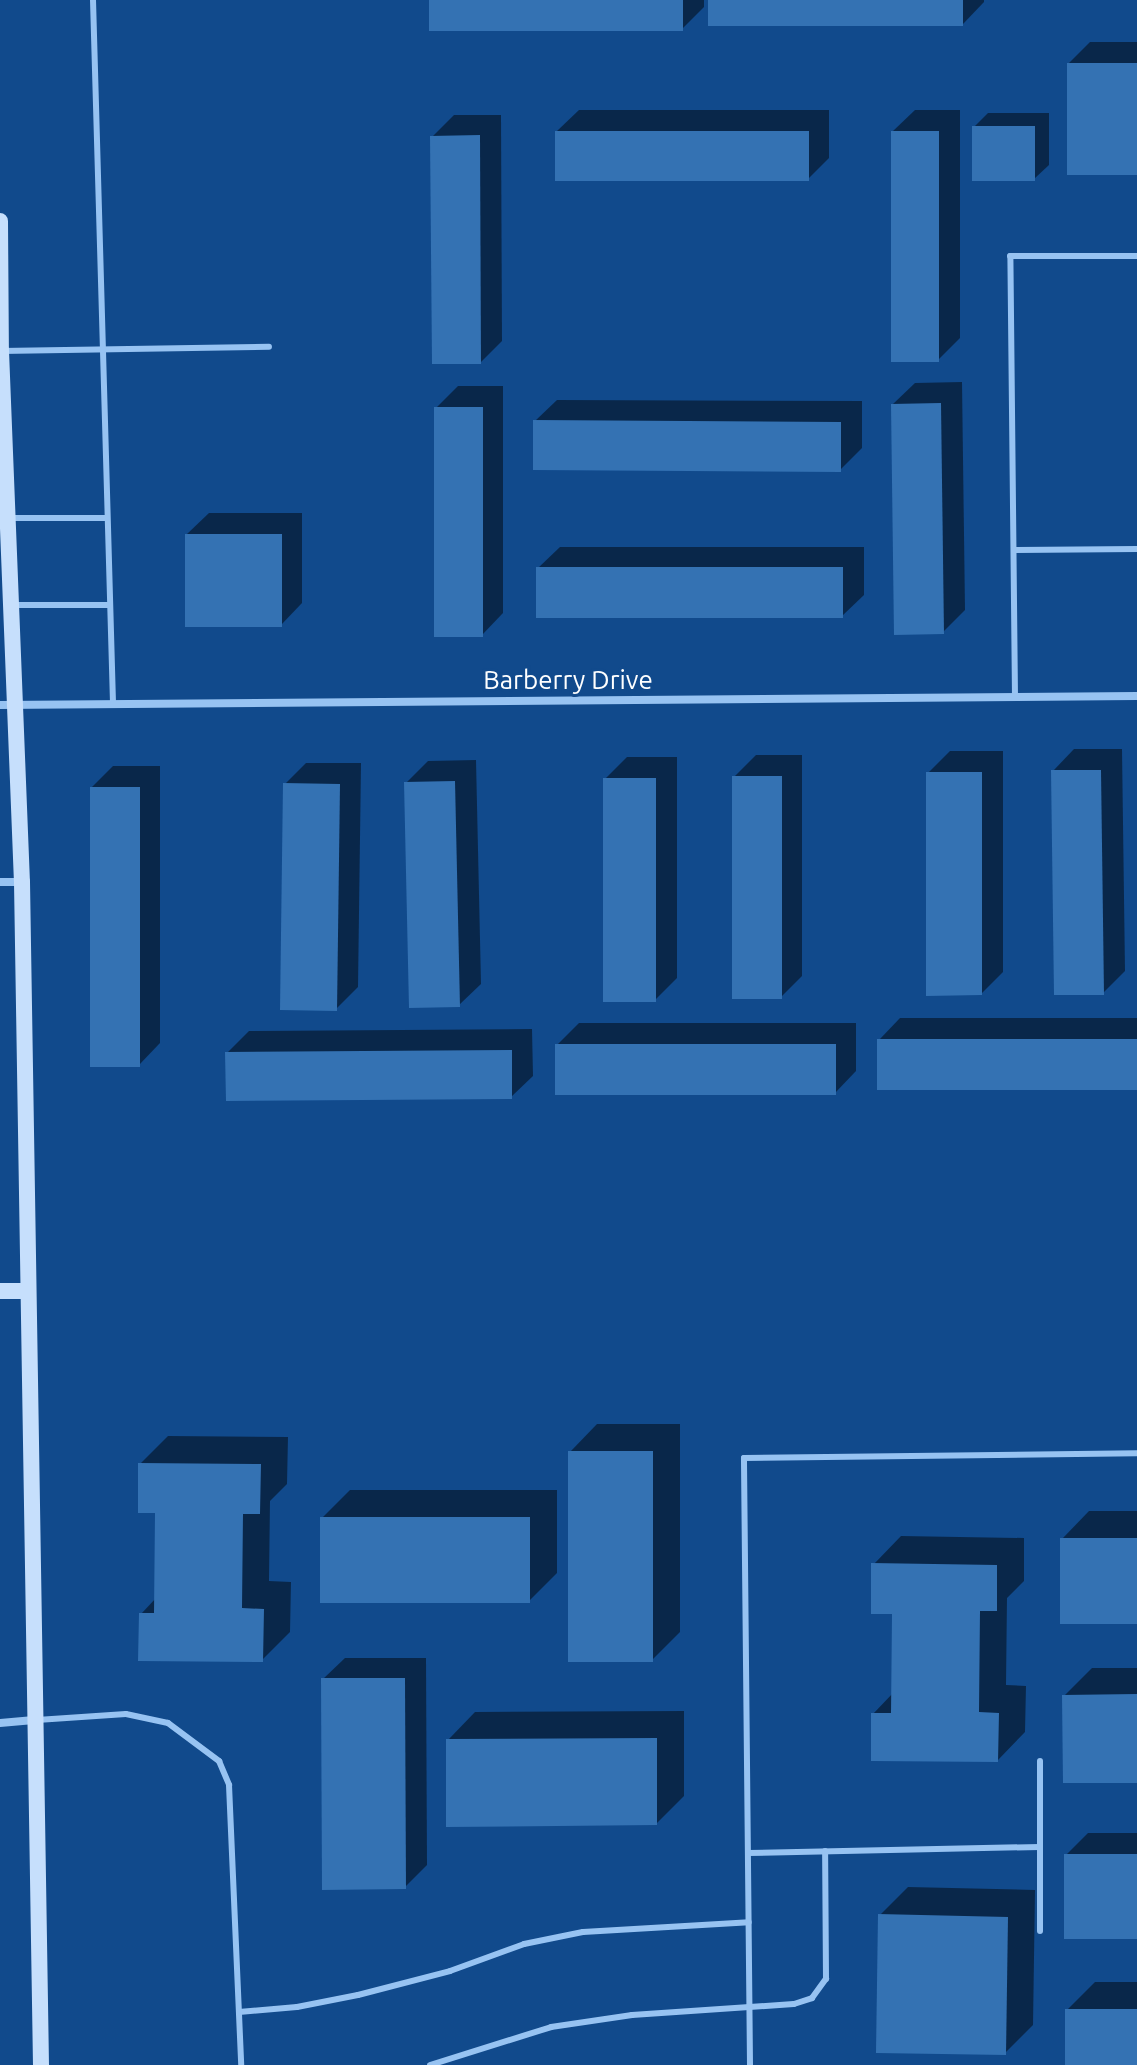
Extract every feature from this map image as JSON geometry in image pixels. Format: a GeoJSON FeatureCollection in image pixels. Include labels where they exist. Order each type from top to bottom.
{"type":"FeatureCollection","features":[{"type":"Feature","properties":{"kind":"main road"},"geometry":{"type":"LineString","coordinates":[[0,221],[0,351],[12,605],[8,705],[22,882],[41,2065]]}},
{"type":"Feature","properties":{"kind":"main road"},"geometry":{"type":"LineString","coordinates":[[0,1291],[28,1291]]}},
{"type":"Feature","properties":{"kind":"street","name":"Barberry Drive"},"geometry":{"type":"LineString","coordinates":[[8,705],[1137,696]]}},
{"type":"Feature","properties":{"kind":"street"},"geometry":{"type":"LineString","coordinates":[[0,882],[22,882]]}},
{"type":"Feature","properties":{"kind":"street"},"geometry":{"type":"LineString","coordinates":[[0,1723],[34,1720]]}},
{"type":"Feature","properties":{"kind":"lane"},"geometry":{"type":"LineString","coordinates":[[93,0],[100,347],[113,704]]}},
{"type":"Feature","properties":{"kind":"lane"},"geometry":{"type":"LineString","coordinates":[[1015,697],[1010,256],[1137,256]]}},
{"type":"Feature","properties":{"kind":"lane"},"geometry":{"type":"LineString","coordinates":[[0,351],[100,347],[269,347]]}},
{"type":"Feature","properties":{"kind":"lane"},"geometry":{"type":"LineString","coordinates":[[8,518],[106,518]]}},
{"type":"Feature","properties":{"kind":"lane"},"geometry":{"type":"LineString","coordinates":[[1014,550],[1137,549]]}},
{"type":"Feature","properties":{"kind":"lane"},"geometry":{"type":"LineString","coordinates":[[12,605],[108,605]]}},
{"type":"Feature","properties":{"kind":"lane"},"geometry":{"type":"LineString","coordinates":[[750,2065],[744,1458],[1137,1453]]}},
{"type":"Feature","properties":{"kind":"lane"},"geometry":{"type":"LineString","coordinates":[[34,1720],[126,1714],[168,1723],[219,1761],[229,1785],[241,2065]]}},
{"type":"Feature","properties":{"kind":"lane"},"geometry":{"type":"LineString","coordinates":[[1040,1761],[1040,1931]]}},
{"type":"Feature","properties":{"kind":"lane"},"geometry":{"type":"LineString","coordinates":[[748,1853],[1040,1847]]}},
{"type":"Feature","properties":{"kind":"lane"},"geometry":{"type":"LineString","coordinates":[[430,2065],[551,2027],[632,2015],[812,1998],[826,1979],[825,1851]]}},
{"type":"Feature","properties":{"kind":"lane"},"geometry":{"type":"LineString","coordinates":[[239,2012],[297,2007],[358,1995],[450,1971],[524,1944],[583,1932],[749,1922]]}},
{"type":"Feature","properties":{"kind":"building"},"geometry":{"type":"Polygon","coordinates":[[[429,0],[683,0],[683,31],[429,31],[429,0]]]}},
{"type":"Feature","properties":{"kind":"building"},"geometry":{"type":"Polygon","coordinates":[[[708,0],[963,0],[963,26],[708,26],[708,0]]]}},
{"type":"Feature","properties":{"kind":"building"},"geometry":{"type":"Polygon","coordinates":[[[1067,63],[1137,63],[1137,175],[1067,175],[1067,63]]]}},
{"type":"Feature","properties":{"kind":"building"},"geometry":{"type":"Polygon","coordinates":[[[972,126],[1035,126],[1035,181],[972,181],[972,126]]]}},
{"type":"Feature","properties":{"kind":"building"},"geometry":{"type":"Polygon","coordinates":[[[555,131],[809,131],[809,181],[555,181],[555,131]]]}},
{"type":"Feature","properties":{"kind":"building"},"geometry":{"type":"Polygon","coordinates":[[[891,131],[939,131],[939,362],[891,362],[891,131]]]}},
{"type":"Feature","properties":{"kind":"building"},"geometry":{"type":"Polygon","coordinates":[[[480,135],[481,364],[432,364],[430,136],[480,135]]]}},
{"type":"Feature","properties":{"kind":"building"},"geometry":{"type":"Polygon","coordinates":[[[941,403],[944,634],[894,635],[891,404],[941,403]]]}},
{"type":"Feature","properties":{"kind":"building"},"geometry":{"type":"Polygon","coordinates":[[[434,407],[483,407],[483,637],[434,637],[434,407]]]}},
{"type":"Feature","properties":{"kind":"building"},"geometry":{"type":"Polygon","coordinates":[[[533,420],[841,422],[841,472],[533,470],[533,420]]]}},
{"type":"Feature","properties":{"kind":"building"},"geometry":{"type":"Polygon","coordinates":[[[185,534],[282,534],[282,627],[185,627],[185,534]]]}},
{"type":"Feature","properties":{"kind":"building"},"geometry":{"type":"Polygon","coordinates":[[[536,567],[843,567],[843,618],[536,618],[536,567]]]}},
{"type":"Feature","properties":{"kind":"building"},"geometry":{"type":"Polygon","coordinates":[[[1051,770],[1101,770],[1104,995],[1054,995],[1051,770]]]}},
{"type":"Feature","properties":{"kind":"building"},"geometry":{"type":"Polygon","coordinates":[[[926,772],[982,772],[982,995],[926,996],[926,772]]]}},
{"type":"Feature","properties":{"kind":"building"},"geometry":{"type":"Polygon","coordinates":[[[732,776],[782,776],[782,999],[732,999],[732,776]]]}},
{"type":"Feature","properties":{"kind":"building"},"geometry":{"type":"Polygon","coordinates":[[[603,778],[656,778],[656,1002],[603,1002],[603,778]]]}},
{"type":"Feature","properties":{"kind":"building"},"geometry":{"type":"Polygon","coordinates":[[[455,781],[460,1007],[409,1008],[404,782],[455,781]]]}},
{"type":"Feature","properties":{"kind":"building"},"geometry":{"type":"Polygon","coordinates":[[[283,783],[340,784],[337,1011],[280,1010],[283,783]]]}},
{"type":"Feature","properties":{"kind":"building"},"geometry":{"type":"Polygon","coordinates":[[[90,787],[140,787],[140,1067],[90,1067],[90,787]]]}},
{"type":"Feature","properties":{"kind":"building"},"geometry":{"type":"Polygon","coordinates":[[[877,1039],[1137,1039],[1137,1090],[877,1090],[877,1039]]]}},
{"type":"Feature","properties":{"kind":"building"},"geometry":{"type":"Polygon","coordinates":[[[555,1044],[836,1044],[836,1095],[555,1095],[555,1044]]]}},
{"type":"Feature","properties":{"kind":"building"},"geometry":{"type":"Polygon","coordinates":[[[512,1050],[512,1099],[226,1101],[225,1052],[512,1050]]]}},
{"type":"Feature","properties":{"kind":"building"},"geometry":{"type":"Polygon","coordinates":[[[568,1451],[653,1451],[653,1662],[568,1662],[568,1451]]]}},
{"type":"Feature","properties":{"kind":"building"},"geometry":{"type":"Polygon","coordinates":[[[138,1463],[261,1464],[260,1514],[243,1514],[242,1608],[264,1609],[263,1662],[138,1661],[139,1613],[154,1613],[155,1513],[138,1513],[138,1463]]]}},
{"type":"Feature","properties":{"kind":"building"},"geometry":{"type":"Polygon","coordinates":[[[320,1517],[530,1517],[530,1603],[320,1603],[320,1517]]]}},
{"type":"Feature","properties":{"kind":"building"},"geometry":{"type":"Polygon","coordinates":[[[1060,1538],[1137,1538],[1137,1624],[1060,1624],[1060,1538]]]}},
{"type":"Feature","properties":{"kind":"building"},"geometry":{"type":"Polygon","coordinates":[[[871,1563],[997,1565],[997,1611],[980,1611],[979,1712],[999,1713],[998,1762],[871,1761],[871,1713],[891,1713],[892,1614],[871,1614],[871,1563]]]}},
{"type":"Feature","properties":{"kind":"building"},"geometry":{"type":"Polygon","coordinates":[[[321,1678],[405,1678],[406,1889],[322,1890],[321,1678]]]}},
{"type":"Feature","properties":{"kind":"building"},"geometry":{"type":"Polygon","coordinates":[[[1137,1694],[1137,1783],[1063,1783],[1062,1695],[1137,1694]]]}},
{"type":"Feature","properties":{"kind":"building"},"geometry":{"type":"Polygon","coordinates":[[[657,1738],[657,1825],[446,1827],[446,1739],[657,1738]]]}},
{"type":"Feature","properties":{"kind":"building"},"geometry":{"type":"Polygon","coordinates":[[[1064,1854],[1137,1854],[1137,1939],[1064,1939],[1064,1854]]]}},
{"type":"Feature","properties":{"kind":"building"},"geometry":{"type":"Polygon","coordinates":[[[878,1914],[1008,1917],[1006,2055],[876,2053],[878,1914]]]}},
{"type":"Feature","properties":{"kind":"building"},"geometry":{"type":"Polygon","coordinates":[[[1065,2009],[1137,2009],[1137,2065],[1065,2065],[1065,2009]]]}}]}
